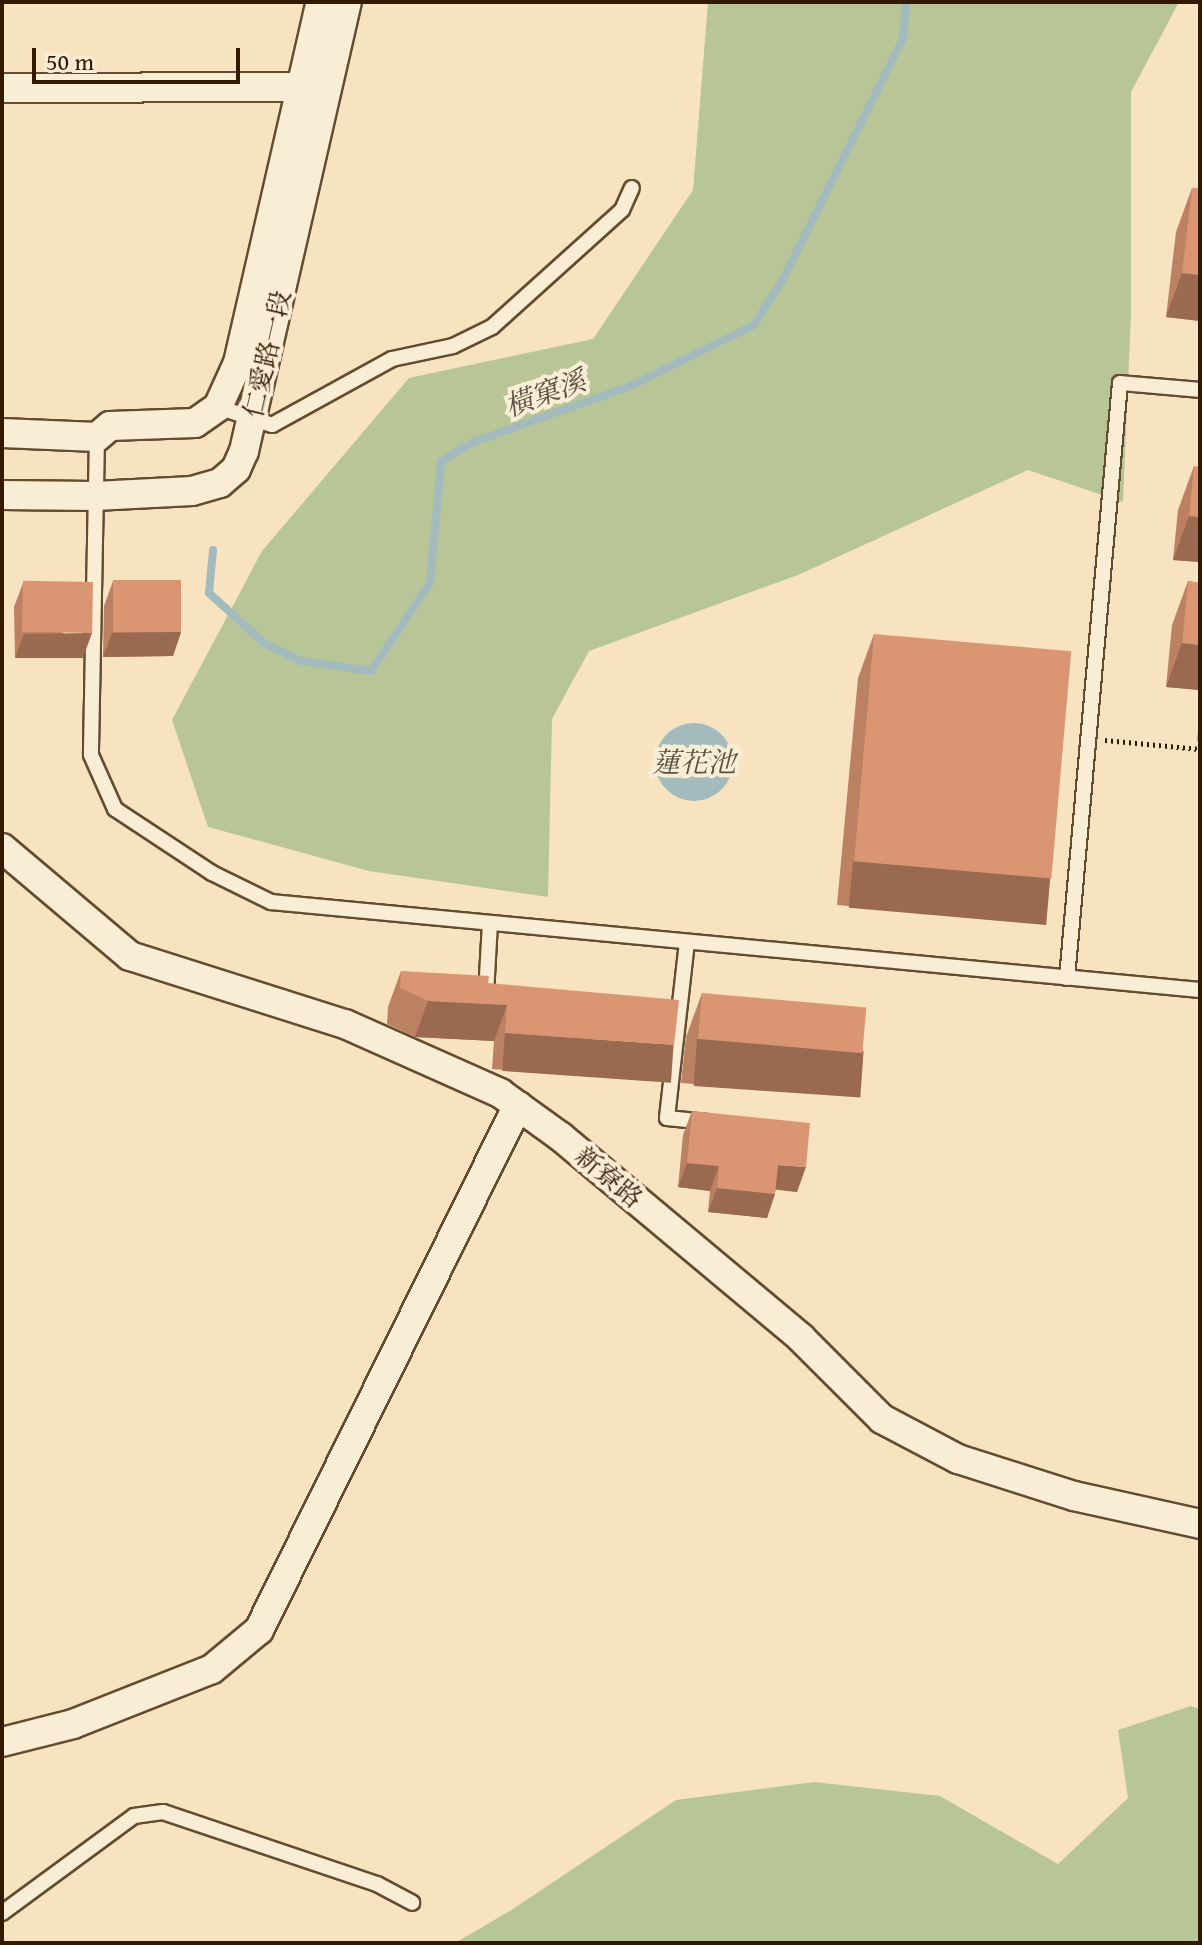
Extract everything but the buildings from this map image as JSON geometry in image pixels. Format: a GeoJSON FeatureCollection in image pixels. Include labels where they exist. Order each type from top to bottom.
{"type":"FeatureCollection","features":[{"type":"Feature","properties":{"kind":"street","name":"仁愛路一段"},"geometry":{"type":"LineString","coordinates":[[2,495],[95,496],[192,491],[220,483],[236,469],[251,421],[314,87],[321,2]]}},
{"type":"Feature","properties":{"kind":"street","name":"仁愛路一段"},"geometry":{"type":"LineString","coordinates":[[2,433],[97,437],[110,426],[178,427],[195,423],[218,407],[238,363],[314,87],[347,2]]}},
{"type":"Feature","properties":{"kind":"street"},"geometry":{"type":"LineString","coordinates":[[2,88],[314,87]]}},
{"type":"Feature","properties":{"kind":"street","name":"新寮路"},"geometry":{"type":"LineString","coordinates":[[2,848],[130,956],[345,1024],[500,1093],[561,1137],[801,1338],[882,1419],[958,1459],[1074,1496],[1200,1524]]}},
{"type":"Feature","properties":{"kind":"street"},"geometry":{"type":"LineString","coordinates":[[2,1742],[73,1724],[212,1669],[259,1630],[518,1105]]}},
{"type":"Feature","properties":{"kind":"lane"},"geometry":{"type":"LineString","coordinates":[[218,407],[251,421],[272,425],[392,359],[453,346],[492,327],[622,210],[632,188]]}},
{"type":"Feature","properties":{"kind":"lane"},"geometry":{"type":"LineString","coordinates":[[1067,978],[1120,383],[1200,390]]}},
{"type":"Feature","properties":{"kind":"lane"},"geometry":{"type":"LineString","coordinates":[[97,437],[91,755],[115,809],[212,873],[271,902],[1200,990]]}},
{"type":"Feature","properties":{"kind":"lane"},"geometry":{"type":"LineString","coordinates":[[471,1002],[485,1003],[490,923]]}},
{"type":"Feature","properties":{"kind":"lane"},"geometry":{"type":"LineString","coordinates":[[687,942],[667,1118],[723,1123]]}},
{"type":"Feature","properties":{"kind":"lane"},"geometry":{"type":"LineString","coordinates":[[2,1913],[134,1816],[163,1812],[377,1884],[412,1903]]}},
{"type":"Feature","properties":{"kind":"path"},"geometry":{"type":"LineString","coordinates":[[1088,739],[1200,749]]}},
{"type":"Feature","properties":{"kind":"green space"},"geometry":{"type":"Polygon","coordinates":[[[708,2],[1179,2],[1131,92],[1131,314],[1123,502],[1028,470],[798,575],[589,651],[552,719],[548,897],[369,871],[208,827],[172,720],[262,551],[409,378],[593,339],[693,190],[708,2]]]}},
{"type":"Feature","properties":{"kind":"green space"},"geometry":{"type":"Polygon","coordinates":[[[1191,1706],[1200,1709],[1200,1943],[455,1943],[513,1909],[676,1800],[814,1782],[940,1796],[1058,1864],[1128,1798],[1118,1730],[1191,1706]]]}},
{"type":"Feature","properties":{"kind":"water","name":"蓮花池"},"geometry":{"type":"Polygon","coordinates":[[[694,723],[709,726],[722,734],[730,747],[733,762],[730,777],[722,790],[709,798],[694,801],[679,798],[666,790],[658,777],[655,762],[658,747],[666,734],[679,726],[694,723]]]}},
{"type":"Feature","properties":{"kind":"waterway","name":"橫窠溪"},"geometry":{"type":"LineString","coordinates":[[213,550],[209,593],[265,644],[301,661],[371,671],[430,583],[441,461],[474,442],[630,386],[754,325],[783,279],[903,38],[906,2]]}}]}
